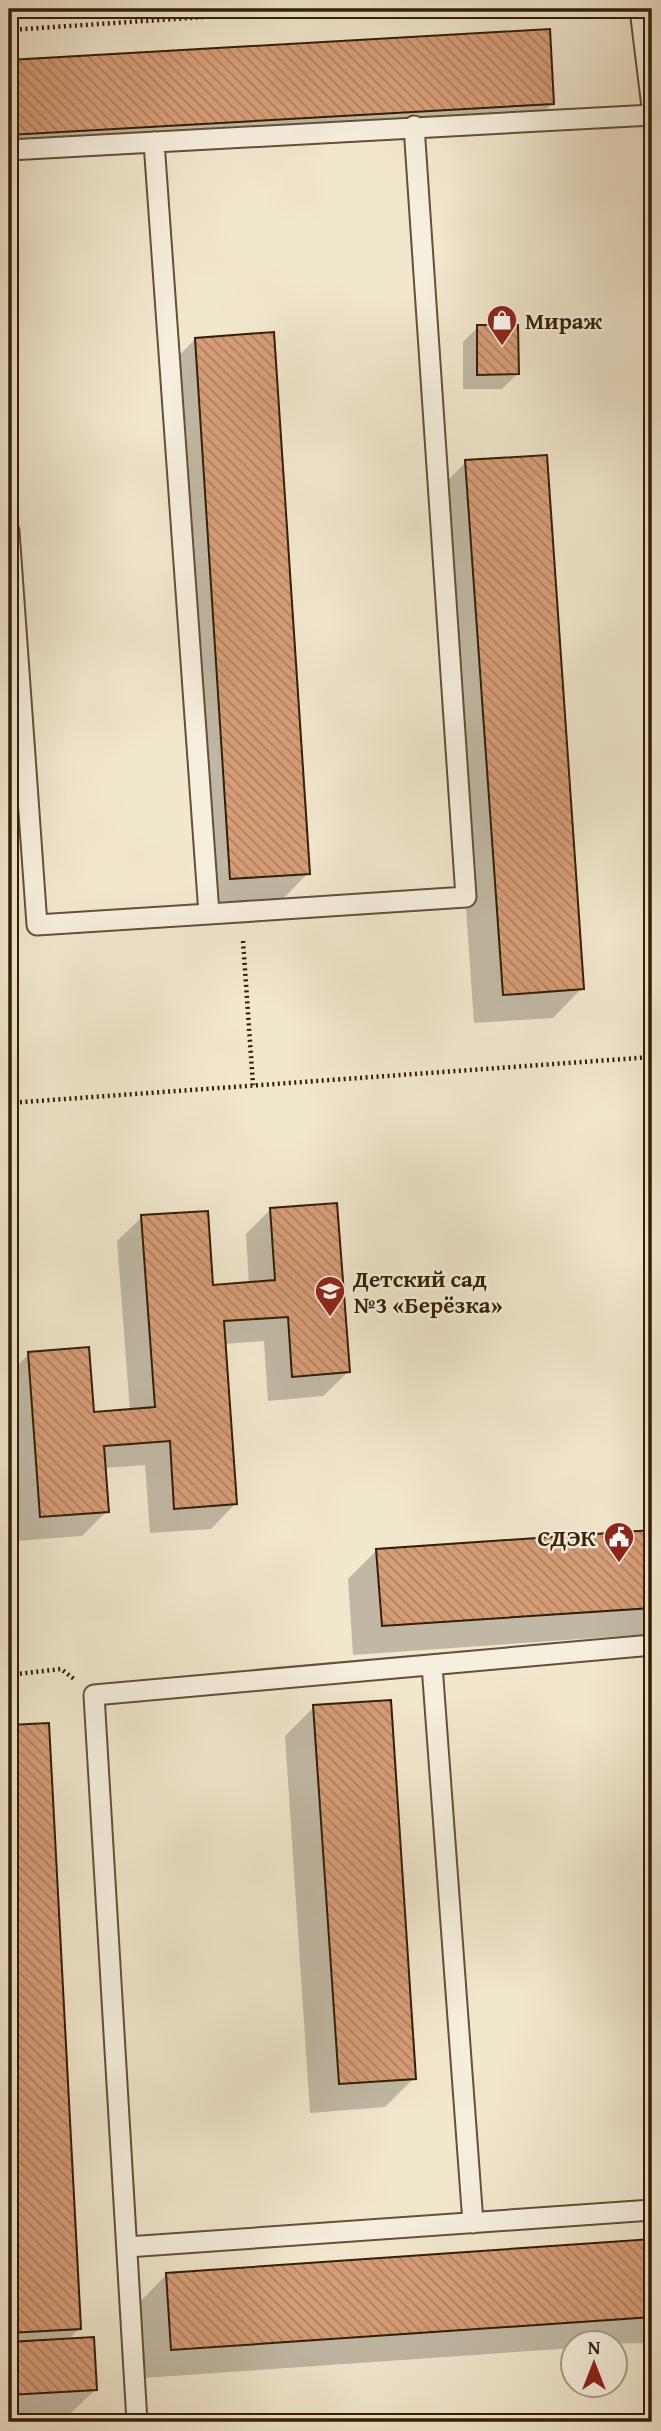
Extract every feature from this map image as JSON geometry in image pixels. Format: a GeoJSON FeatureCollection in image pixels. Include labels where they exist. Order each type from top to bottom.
{"type":"FeatureCollection","features":[{"type":"Feature","properties":{"kind":"lane"},"geometry":{"type":"LineString","coordinates":[[640,9],[652,107]]}},
{"type":"Feature","properties":{"kind":"lane"},"geometry":{"type":"LineString","coordinates":[[9,150],[652,115]]}},
{"type":"Feature","properties":{"kind":"lane"},"geometry":{"type":"LineString","coordinates":[[9,531],[37,925],[466,897],[414,126]]}},
{"type":"Feature","properties":{"kind":"lane"},"geometry":{"type":"LineString","coordinates":[[154,142],[209,914]]}},
{"type":"Feature","properties":{"kind":"lane"},"geometry":{"type":"LineString","coordinates":[[137,2422],[94,1695],[652,1645]]}},
{"type":"Feature","properties":{"kind":"lane"},"geometry":{"type":"LineString","coordinates":[[432,1665],[473,2223]]}},
{"type":"Feature","properties":{"kind":"lane"},"geometry":{"type":"LineString","coordinates":[[127,2247],[652,2210]]}},
{"type":"Feature","properties":{"kind":"path"},"geometry":{"type":"LineString","coordinates":[[9,30],[325,9]]}},
{"type":"Feature","properties":{"kind":"path"},"geometry":{"type":"LineString","coordinates":[[241,912],[253,1085]]}},
{"type":"Feature","properties":{"kind":"path"},"geometry":{"type":"LineString","coordinates":[[9,1103],[652,1057]]}},
{"type":"Feature","properties":{"kind":"path"},"geometry":{"type":"LineString","coordinates":[[9,1675],[61,1669],[94,1695]]}},
{"type":"Feature","properties":{"kind":"path"},"geometry":{"type":"LineString","coordinates":[[631,2422],[652,2418]]}},
{"type":"Feature","properties":{"kind":"building"},"geometry":{"type":"Polygon","coordinates":[[[550,29],[554,104],[9,135],[9,60],[550,29]]]}},
{"type":"Feature","properties":{"kind":"building"},"geometry":{"type":"Polygon","coordinates":[[[477,325],[518,325],[519,374],[477,375],[477,325]]]}},
{"type":"Feature","properties":{"kind":"building"},"geometry":{"type":"Polygon","coordinates":[[[274,332],[310,874],[230,879],[195,338],[274,332]]]}},
{"type":"Feature","properties":{"kind":"building"},"geometry":{"type":"Polygon","coordinates":[[[547,455],[584,989],[503,995],[465,460],[547,455]]]}},
{"type":"Feature","properties":{"kind":"building"},"geometry":{"type":"Polygon","coordinates":[[[337,1203],[350,1372],[292,1377],[288,1317],[224,1321],[237,1504],[174,1509],[170,1441],[104,1446],[109,1512],[40,1517],[28,1352],[89,1347],[94,1412],[155,1407],[141,1215],[208,1211],[213,1285],[275,1280],[270,1208],[337,1203]]]}},
{"type":"Feature","properties":{"kind":"building"},"geometry":{"type":"Polygon","coordinates":[[[652,1530],[652,1608],[382,1626],[376,1549],[652,1530]]]}},
{"type":"Feature","properties":{"kind":"building"},"geometry":{"type":"Polygon","coordinates":[[[391,1700],[416,2079],[339,2084],[313,1705],[391,1700]]]}},
{"type":"Feature","properties":{"kind":"building"},"geometry":{"type":"Polygon","coordinates":[[[49,1723],[81,2329],[9,2333],[9,1725],[49,1723]]]}},
{"type":"Feature","properties":{"kind":"building"},"geometry":{"type":"Polygon","coordinates":[[[652,2239],[652,2317],[171,2350],[166,2273],[652,2239]]]}},
{"type":"Feature","properties":{"kind":"building"},"geometry":{"type":"Polygon","coordinates":[[[94,2337],[97,2390],[9,2395],[9,2342],[94,2337]]]}},
{"type":"Feature","properties":{"kind":"place","name":"Мираж"},"geometry":{"type":"Point","coordinates":[502,347]}},
{"type":"Feature","properties":{"kind":"place","name":"Детский сад №3 «Берёзка»"},"geometry":{"type":"Point","coordinates":[330,1318]}},
{"type":"Feature","properties":{"kind":"place","name":"СДЭК"},"geometry":{"type":"Point","coordinates":[619,1564]}}]}
